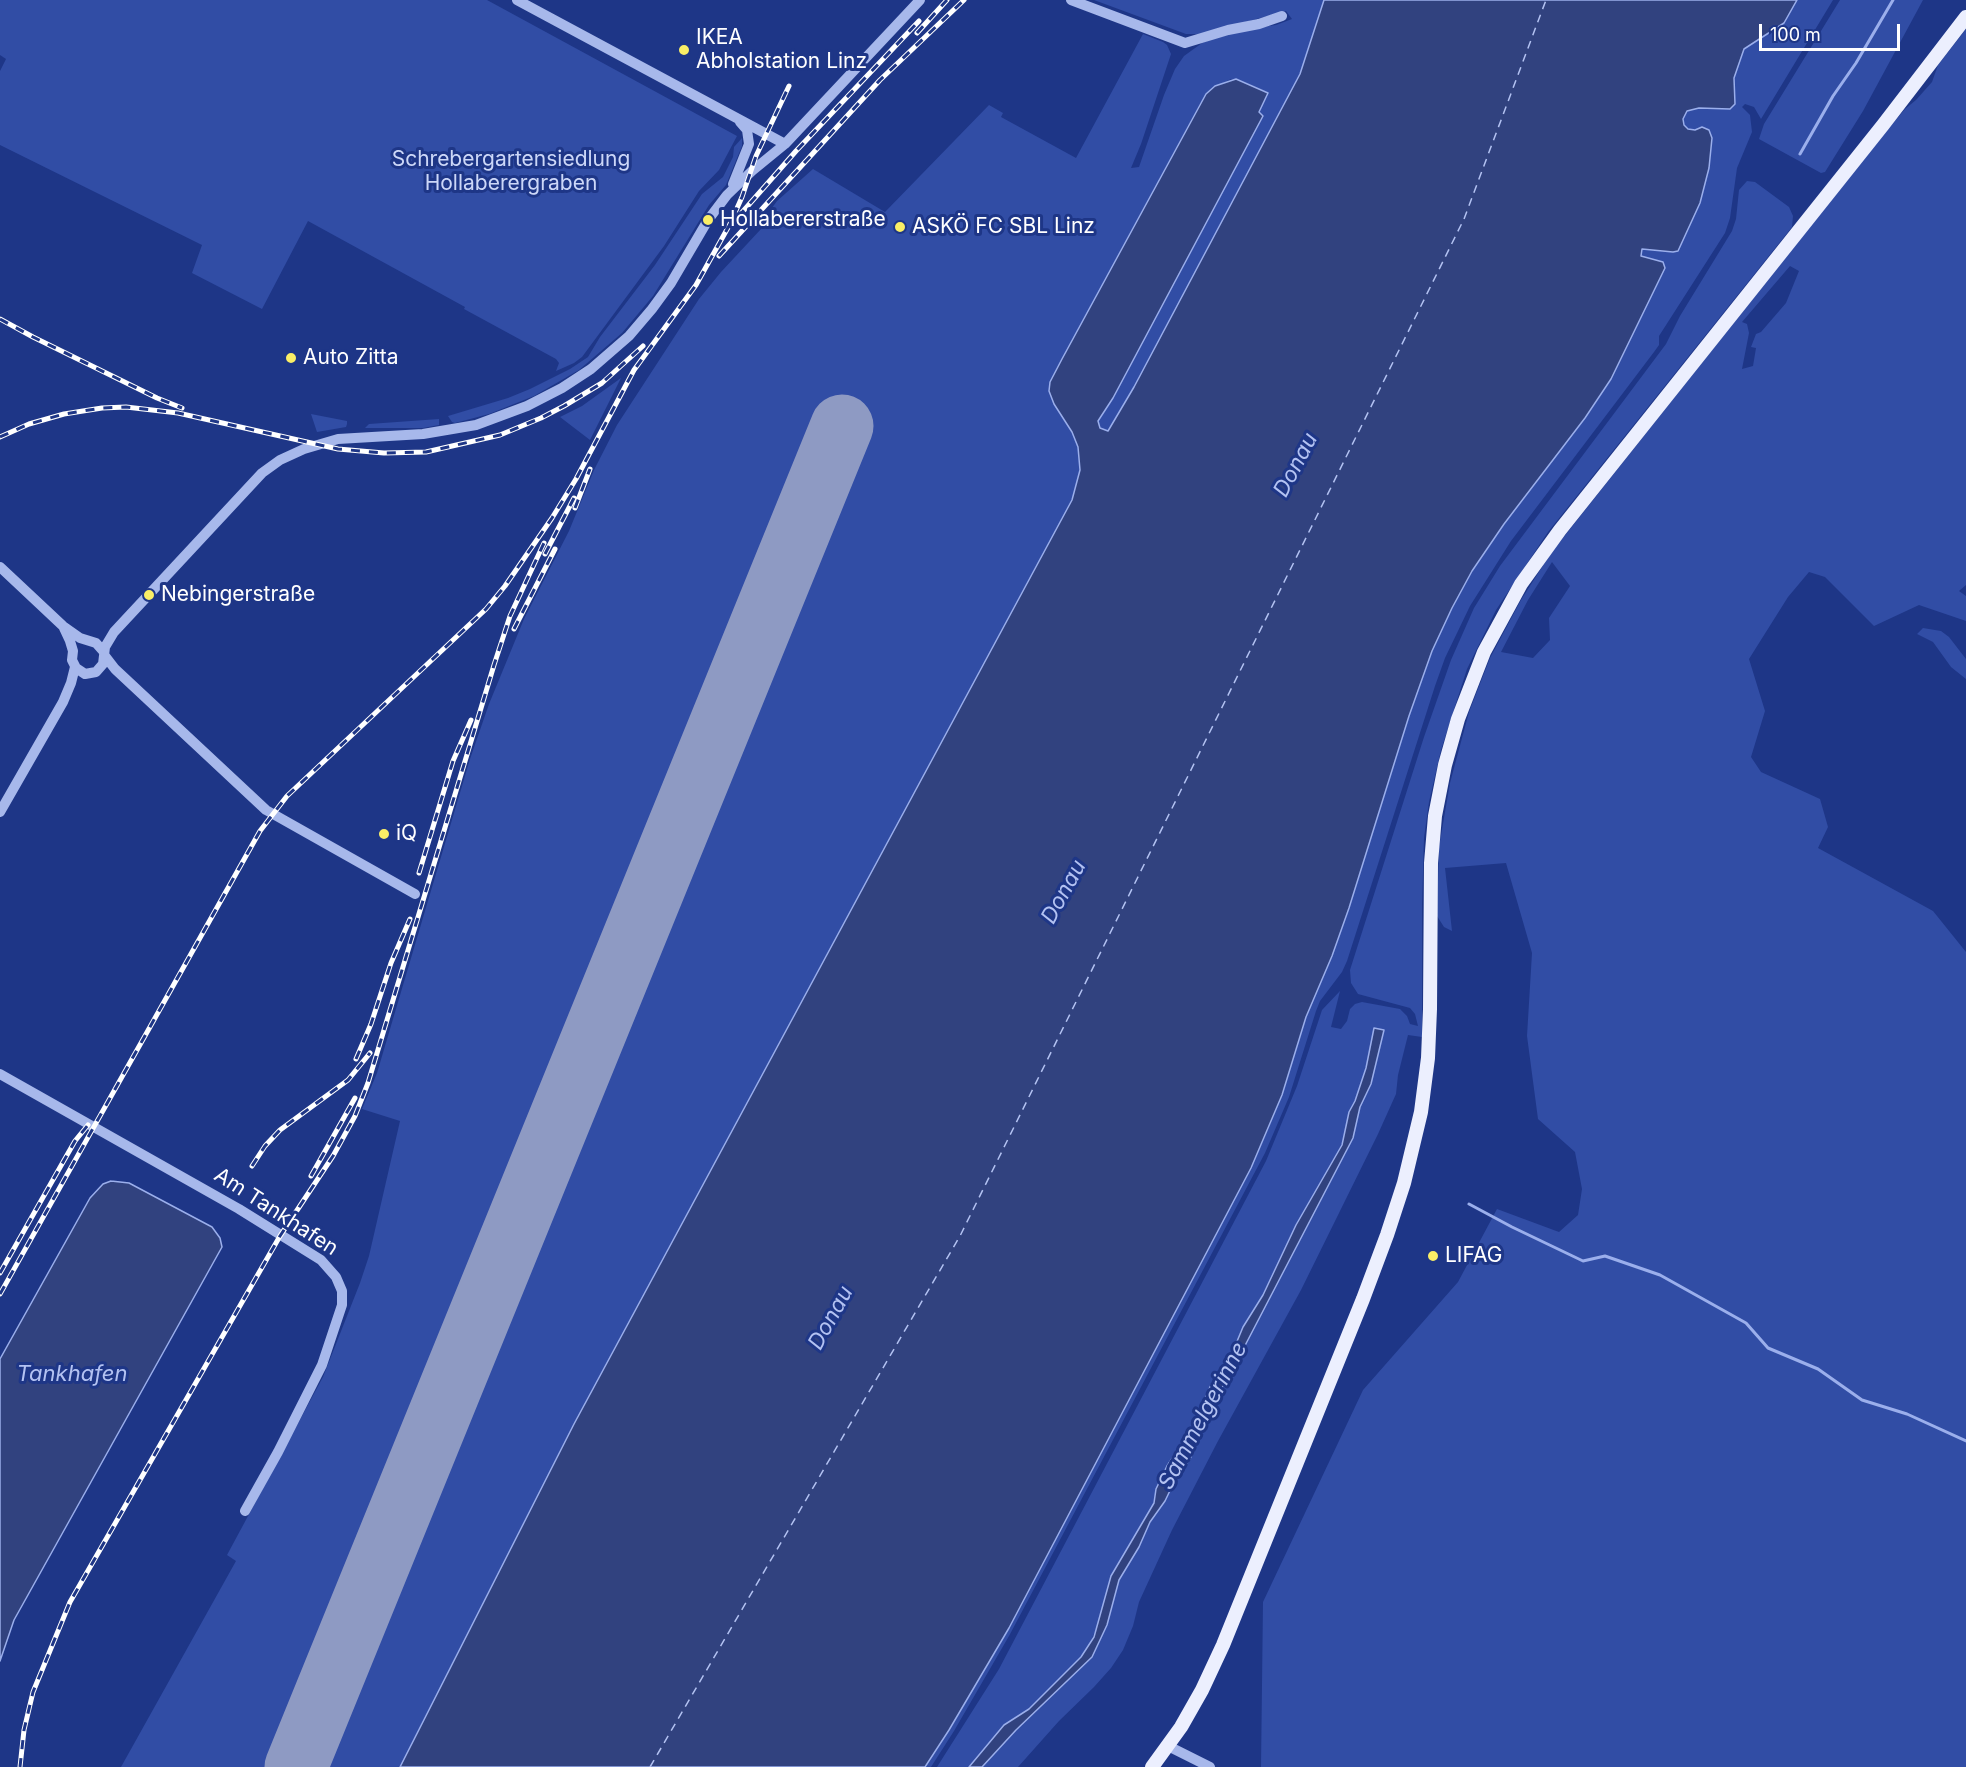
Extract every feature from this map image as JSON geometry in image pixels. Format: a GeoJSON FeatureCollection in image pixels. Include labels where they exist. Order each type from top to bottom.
{"type":"FeatureCollection","features":[{"type":"Feature","properties":{"kind":"main road"},"geometry":{"type":"LineString","coordinates":[[1152,1767],[1168,1746],[1202,1690],[1223,1645],[1363,1299],[1404,1183],[1420,1112],[1428,1058],[1431,863],[1435,816],[1455,727],[1484,652],[1521,585],[1560,530],[1883,125],[1966,17]]}},
{"type":"Feature","properties":{"kind":"street"},"geometry":{"type":"LineString","coordinates":[[517,0],[785,144]]}},
{"type":"Feature","properties":{"kind":"street"},"geometry":{"type":"LineString","coordinates":[[727,195],[785,144],[920,0]]}},
{"type":"Feature","properties":{"kind":"street"},"geometry":{"type":"LineString","coordinates":[[1071,0],[1185,43],[1282,16]]}},
{"type":"Feature","properties":{"kind":"street"},"geometry":{"type":"LineString","coordinates":[[73,651],[79,644],[103,640],[114,632],[262,473],[287,456],[314,445],[338,439],[423,434],[476,425],[527,406],[562,388],[591,369],[629,336],[652,309],[670,284],[708,220],[727,195],[740,171],[749,144],[747,130],[734,117]]}},
{"type":"Feature","properties":{"kind":"street"},"geometry":{"type":"LineString","coordinates":[[0,567],[63,626],[91,642],[115,669],[267,810],[415,894]]}},
{"type":"Feature","properties":{"kind":"street"},"geometry":{"type":"LineString","coordinates":[[63,626],[73,651],[72,660],[75,667],[83,673],[108,667],[115,669]]}},
{"type":"Feature","properties":{"kind":"street"},"geometry":{"type":"LineString","coordinates":[[63,702],[104,664],[104,654],[114,632]]}},
{"type":"Feature","properties":{"kind":"street"},"geometry":{"type":"LineString","coordinates":[[0,812],[63,702],[75,667]]}},
{"type":"Feature","properties":{"kind":"street","name":"Am Tankhafen"},"geometry":{"type":"LineString","coordinates":[[0,1074],[239,1209],[321,1260],[336,1277],[342,1291],[342,1305],[322,1365],[245,1511]]}},
{"type":"Feature","properties":{"kind":"street"},"geometry":{"type":"LineString","coordinates":[[1168,1746],[1210,1767]]}},
{"type":"Feature","properties":{"kind":"green space","name":"Schrebergartensiedlung Hollaberergraben"},"geometry":{"type":"Polygon","coordinates":[[[0,0],[487,0],[737,136],[719,170],[699,191],[664,246],[582,357],[556,371],[559,363],[556,359],[308,221],[262,309],[192,273],[202,245],[0,145],[0,71],[6,59],[0,55],[0,0]]]}},
{"type":"Feature","properties":{"kind":"green space"},"geometry":{"type":"Polygon","coordinates":[[[1094,0],[1324,0],[1300,74],[1108,432],[1100,428],[1098,421],[1113,398],[1263,116],[1259,112],[1267,92],[1240,80],[1231,79],[1211,89],[1201,102],[1062,359],[1049,385],[1054,404],[1072,432],[1078,447],[1080,470],[1072,500],[574,1424],[400,1767],[121,1767],[236,1561],[227,1555],[323,1377],[360,1283],[369,1256],[400,1121],[362,1109],[377,1073],[470,759],[489,704],[524,619],[569,531],[594,470],[617,425],[699,299],[761,229],[766,216],[777,201],[813,169],[885,212],[989,105],[1003,113],[1001,117],[1076,158],[1143,34],[1163,42],[1171,54],[1131,168],[1139,167],[1164,95],[1175,69],[1184,56],[1202,43],[1232,31],[1276,25],[1292,19],[1286,11],[1201,34],[1186,34],[1094,0]]]}},
{"type":"Feature","properties":{"kind":"green space"},"geometry":{"type":"Polygon","coordinates":[[[1797,0],[1833,0],[1761,119],[1754,107],[1745,104],[1742,107],[1750,115],[1752,132],[1737,168],[1730,218],[1725,233],[1659,336],[1659,345],[1511,541],[1470,606],[1445,658],[1435,686],[1347,961],[1342,972],[1320,1001],[1289,1097],[1265,1153],[1009,1636],[931,1767],[925,1767],[1009,1628],[1251,1168],[1282,1095],[1306,1017],[1332,956],[1409,716],[1432,651],[1452,608],[1472,571],[1504,524],[1585,418],[1611,379],[1665,268],[1641,256],[1642,249],[1709,168],[1712,138],[1709,130],[1688,129],[1683,119],[1687,111],[1699,108],[1730,109],[1735,104],[1734,78],[1744,49],[1784,23],[1797,0]]]}},
{"type":"Feature","properties":{"kind":"green space"},"geometry":{"type":"Polygon","coordinates":[[[1840,0],[1923,0],[1863,111],[1825,172],[1821,173],[1759,139],[1764,124],[1840,0]]]}},
{"type":"Feature","properties":{"kind":"green space"},"geometry":{"type":"Polygon","coordinates":[[[1966,29],[1966,585],[1959,591],[1966,596],[1966,621],[1919,605],[1874,626],[1825,577],[1809,572],[1788,597],[1749,659],[1765,711],[1751,757],[1761,772],[1820,799],[1828,827],[1818,848],[1933,911],[1966,952],[1966,1767],[1261,1767],[1263,1602],[1363,1390],[1458,1282],[1497,1209],[1559,1232],[1578,1215],[1582,1189],[1575,1152],[1538,1119],[1527,1036],[1532,953],[1506,863],[1445,868],[1452,931],[1444,927],[1437,916],[1439,847],[1450,783],[1469,712],[1490,658],[1521,600],[1551,553],[1883,135],[1932,82],[1938,65],[1966,29]],[[1790,266],[1742,322],[1747,324],[1749,333],[1742,369],[1753,366],[1756,348],[1751,347],[1756,334],[1761,332],[1786,303],[1799,271],[1790,266]],[[1552,562],[1528,600],[1501,652],[1533,658],[1550,640],[1549,618],[1570,586],[1552,562]]]}},
{"type":"Feature","properties":{"kind":"green space"},"geometry":{"type":"Polygon","coordinates":[[[742,138],[742,146],[726,185],[709,205],[653,296],[622,333],[579,370],[534,396],[489,414],[452,422],[448,416],[530,389],[570,369],[588,357],[600,337],[655,265],[702,194],[723,177],[733,157],[734,147],[742,138]]]}},
{"type":"Feature","properties":{"kind":"green space"},"geometry":{"type":"Polygon","coordinates":[[[1747,181],[1755,182],[1789,207],[1793,216],[1792,227],[1548,532],[1496,610],[1467,669],[1441,750],[1429,802],[1424,838],[1422,1037],[1408,1035],[1398,1075],[1396,1094],[1378,1134],[1301,1290],[1172,1530],[1139,1602],[1133,1626],[1123,1650],[1094,1687],[1059,1721],[1018,1767],[982,1767],[1016,1730],[1092,1657],[1107,1625],[1119,1580],[1139,1547],[1150,1522],[1195,1448],[1200,1427],[1353,1138],[1360,1107],[1371,1084],[1384,1030],[1374,1028],[1366,1068],[1349,1112],[1342,1145],[1296,1225],[1233,1351],[1210,1387],[1193,1427],[1183,1440],[1156,1489],[1154,1503],[1111,1576],[1098,1624],[1088,1648],[1029,1709],[1004,1725],[969,1767],[937,1767],[999,1669],[1266,1161],[1297,1086],[1322,1010],[1340,991],[1331,1027],[1341,1029],[1347,1021],[1350,1009],[1362,1002],[1400,1009],[1407,1016],[1410,1024],[1418,1026],[1415,1014],[1410,1008],[1358,994],[1351,983],[1350,970],[1424,737],[1451,660],[1474,608],[1500,566],[1666,344],[1680,316],[1732,231],[1736,219],[1739,190],[1747,181]]]}},
{"type":"Feature","properties":{"kind":"green space"},"geometry":{"type":"Polygon","coordinates":[[[621,378],[590,440],[560,417],[582,406],[621,378]]]}},
{"type":"Feature","properties":{"kind":"green space"},"geometry":{"type":"Polygon","coordinates":[[[311,414],[347,421],[347,424],[346,427],[317,432],[311,414]]]}},
{"type":"Feature","properties":{"kind":"green space"},"geometry":{"type":"Polygon","coordinates":[[[439,419],[439,425],[423,428],[365,428],[369,424],[439,419]]]}},
{"type":"Feature","properties":{"kind":"green space"},"geometry":{"type":"Polygon","coordinates":[[[1923,628],[1941,631],[1949,637],[1966,659],[1966,679],[1951,667],[1933,642],[1917,634],[1923,628]]]}},
{"type":"Feature","properties":{"kind":"water","name":"Donau"},"geometry":{"type":"Polygon","coordinates":[[[1324,0],[1797,0],[1784,23],[1744,49],[1734,78],[1735,104],[1730,109],[1699,108],[1687,111],[1683,119],[1684,125],[1688,129],[1695,130],[1702,127],[1709,130],[1712,138],[1709,168],[1700,203],[1678,251],[1642,249],[1641,256],[1663,262],[1665,268],[1611,379],[1585,418],[1504,524],[1472,571],[1452,608],[1432,651],[1409,716],[1332,956],[1306,1017],[1282,1095],[1251,1168],[1009,1628],[925,1767],[400,1767],[574,1424],[1072,500],[1080,470],[1078,447],[1049,391],[1050,382],[1062,359],[1206,94],[1215,86],[1236,79],[1268,93],[1259,112],[1263,116],[1113,398],[1098,421],[1100,428],[1108,431],[1134,387],[1300,74],[1324,0]]]}},
{"type":"Feature","properties":{"kind":"water","name":"Sammelgerinne"},"geometry":{"type":"Polygon","coordinates":[[[1374,1028],[1384,1030],[1371,1084],[1360,1107],[1353,1138],[1200,1427],[1190,1459],[1177,1476],[1165,1501],[1150,1522],[1139,1547],[1119,1580],[1107,1625],[1092,1657],[1016,1730],[982,1767],[969,1767],[1004,1725],[1029,1709],[1081,1657],[1094,1637],[1111,1576],[1154,1503],[1156,1489],[1167,1466],[1193,1427],[1210,1387],[1233,1351],[1296,1225],[1342,1145],[1349,1112],[1366,1068],[1374,1028]]]}},
{"type":"Feature","properties":{"kind":"water","name":"Tankhafen"},"geometry":{"type":"Polygon","coordinates":[[[111,1181],[129,1183],[212,1227],[220,1238],[222,1247],[14,1620],[0,1661],[0,1359],[90,1198],[103,1184],[111,1181]]]}},
{"type":"Feature","properties":{"kind":"waterway"},"geometry":{"type":"LineString","coordinates":[[1800,154],[1893,0]]}},
{"type":"Feature","properties":{"kind":"waterway"},"geometry":{"type":"LineString","coordinates":[[1469,1204],[1583,1261],[1605,1256],[1660,1275],[1746,1323],[1768,1348],[1818,1369],[1862,1400],[1907,1414],[1966,1441]]}},
{"type":"Feature","properties":{"kind":"ferry route"},"geometry":{"type":"LineString","coordinates":[[650,1767],[960,1236],[1464,219],[1546,0]]}},
{"type":"Feature","properties":{"kind":"runway"},"geometry":{"type":"LineString","coordinates":[[296,1767],[842,426]]}},
{"type":"Feature","properties":{"kind":"railway"},"geometry":{"type":"LineString","coordinates":[[917,33],[947,0]]}},
{"type":"Feature","properties":{"kind":"railway"},"geometry":{"type":"LineString","coordinates":[[719,256],[880,80],[964,0]]}},
{"type":"Feature","properties":{"kind":"railway"},"geometry":{"type":"LineString","coordinates":[[738,217],[796,151],[919,21]]}},
{"type":"Feature","properties":{"kind":"railway"},"geometry":{"type":"LineString","coordinates":[[0,1294],[260,831],[287,796],[486,609],[505,586],[552,518],[576,479],[634,370],[696,285],[730,224],[756,156],[789,86]]}},
{"type":"Feature","properties":{"kind":"railway"},"geometry":{"type":"LineString","coordinates":[[0,319],[157,398],[182,408]]}},
{"type":"Feature","properties":{"kind":"railway"},"geometry":{"type":"LineString","coordinates":[[0,437],[29,424],[64,414],[126,407],[178,413],[338,449],[384,453],[426,452],[500,435],[541,418],[602,383],[643,346]]}},
{"type":"Feature","properties":{"kind":"railway"},"geometry":{"type":"LineString","coordinates":[[575,508],[590,469]]}},
{"type":"Feature","properties":{"kind":"railway"},"geometry":{"type":"LineString","coordinates":[[545,554],[574,498]]}},
{"type":"Feature","properties":{"kind":"railway"},"geometry":{"type":"LineString","coordinates":[[20,1767],[24,1730],[33,1692],[70,1602],[280,1236],[333,1156],[355,1116],[368,1083],[510,616],[544,543]]}},
{"type":"Feature","properties":{"kind":"railway"},"geometry":{"type":"LineString","coordinates":[[514,629],[555,549]]}},
{"type":"Feature","properties":{"kind":"railway"},"geometry":{"type":"LineString","coordinates":[[419,873],[453,761],[471,720]]}},
{"type":"Feature","properties":{"kind":"railway"},"geometry":{"type":"LineString","coordinates":[[356,1059],[371,1024],[391,963],[410,919]]}},
{"type":"Feature","properties":{"kind":"railway"},"geometry":{"type":"LineString","coordinates":[[252,1166],[265,1146],[280,1130],[348,1080],[370,1053]]}},
{"type":"Feature","properties":{"kind":"railway"},"geometry":{"type":"LineString","coordinates":[[311,1176],[355,1098]]}},
{"type":"Feature","properties":{"kind":"railway"},"geometry":{"type":"LineString","coordinates":[[0,1273],[75,1141],[88,1125]]}},
{"type":"Feature","properties":{"kind":"place","name":"IKEA Abholstation Linz"},"geometry":{"type":"Point","coordinates":[684,50]}},
{"type":"Feature","properties":{"kind":"place","name":"Hollabererstraße"},"geometry":{"type":"Point","coordinates":[708,220]}},
{"type":"Feature","properties":{"kind":"place","name":"ASKÖ FC SBL Linz"},"geometry":{"type":"Point","coordinates":[900,227]}},
{"type":"Feature","properties":{"kind":"place","name":"Auto Zitta"},"geometry":{"type":"Point","coordinates":[291,358]}},
{"type":"Feature","properties":{"kind":"place","name":"Nebingerstraße"},"geometry":{"type":"Point","coordinates":[149,595]}},
{"type":"Feature","properties":{"kind":"place","name":"iQ"},"geometry":{"type":"Point","coordinates":[384,834]}},
{"type":"Feature","properties":{"kind":"place","name":"LIFAG"},"geometry":{"type":"Point","coordinates":[1433,1256]}}]}
